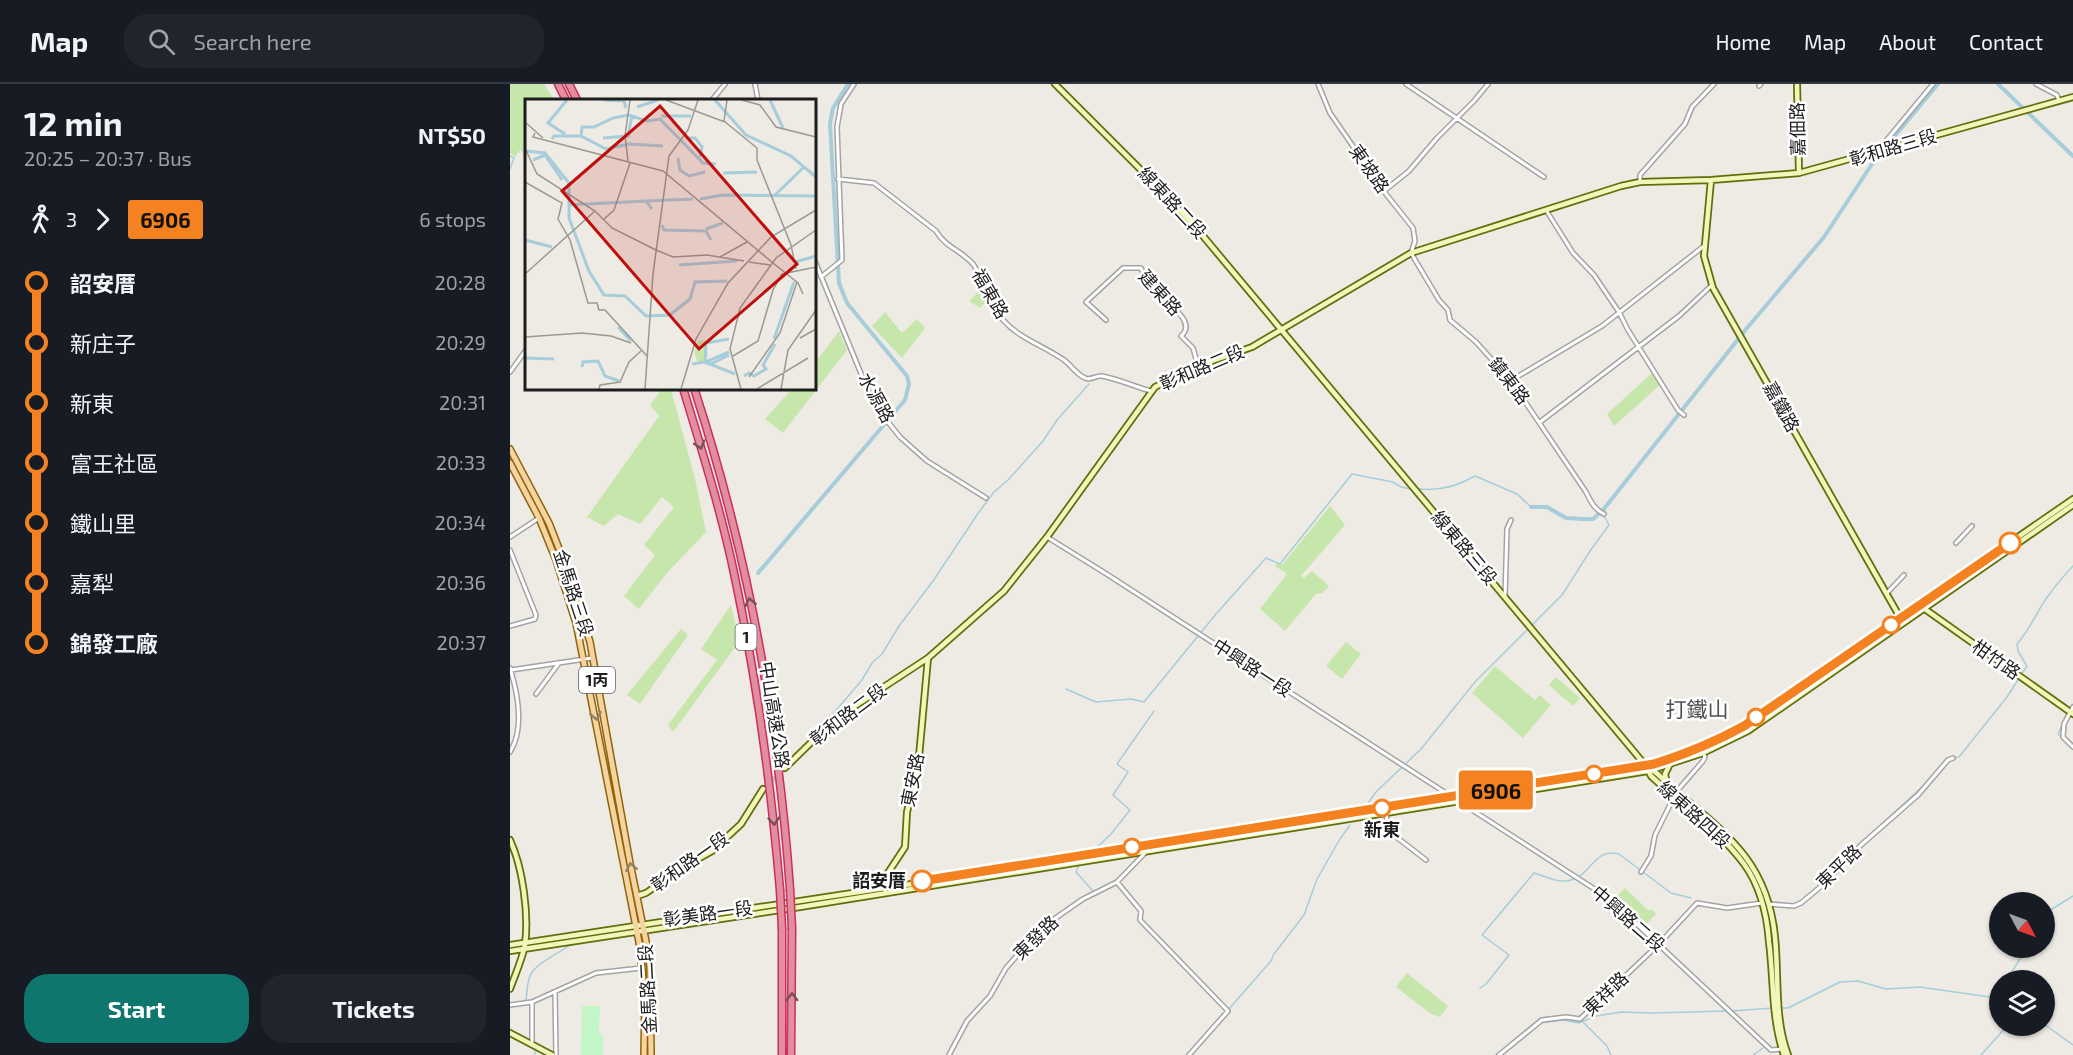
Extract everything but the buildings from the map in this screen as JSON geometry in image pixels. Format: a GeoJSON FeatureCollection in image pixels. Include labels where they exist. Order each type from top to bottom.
{"type":"FeatureCollection","features":[{"type":"Feature","properties":{"kind":"highway"},"geometry":{"type":"LineString","coordinates":[[558,84],[566,99]]}},
{"type":"Feature","properties":{"kind":"highway"},"geometry":{"type":"LineString","coordinates":[[569,84],[576,99]]}},
{"type":"Feature","properties":{"kind":"highway","name":"中山高速公路"},"geometry":{"type":"LineString","coordinates":[[684,390],[710,477],[735,577],[762,722],[780,890],[782,1055]]}},
{"type":"Feature","properties":{"kind":"highway","name":"中山高速公路"},"geometry":{"type":"LineString","coordinates":[[695,390],[718,470],[760,648],[782,801],[790,889],[791,1055]]}},
{"type":"Feature","properties":{"kind":"main road","name":"線東路二段"},"geometry":{"type":"LineString","coordinates":[[1055,84],[1168,197],[1281,331]]}},
{"type":"Feature","properties":{"kind":"main road","name":"嘉佃路"},"geometry":{"type":"LineString","coordinates":[[1797,84],[1799,173]]}},
{"type":"Feature","properties":{"kind":"main road","name":"彰和路三段"},"geometry":{"type":"LineString","coordinates":[[1711,180],[1799,173],[2073,97]]}},
{"type":"Feature","properties":{"kind":"main road","name":"彰和路二段"},"geometry":{"type":"LineString","coordinates":[[785,768],[835,719],[928,658],[1004,591],[1047,537],[1151,392],[1164,382],[1198,366],[1236,354],[1281,331],[1411,253],[1621,186],[1640,182],[1711,180]]}},
{"type":"Feature","properties":{"kind":"main road","name":"嘉鐵路"},"geometry":{"type":"LineString","coordinates":[[1711,180],[1704,246],[1712,285],[1902,621]]}},
{"type":"Feature","properties":{"kind":"main road","name":"線東路三段"},"geometry":{"type":"LineString","coordinates":[[1281,331],[1649,769]]}},
{"type":"Feature","properties":{"kind":"main road","name":"金馬路三段"},"geometry":{"type":"LineString","coordinates":[[510,449],[545,515],[579,603],[592,657],[637,896],[640,927]]}},
{"type":"Feature","properties":{"kind":"main road","name":"金馬路三段"},"geometry":{"type":"LineString","coordinates":[[510,463],[539,518],[565,585],[576,623],[596,717],[617,840],[640,927]]}},
{"type":"Feature","properties":{"kind":"main road"},"geometry":{"type":"LineString","coordinates":[[764,908],[879,894],[910,886],[1670,764],[1703,753],[1750,729],[2073,499]]}},
{"type":"Feature","properties":{"kind":"main road"},"geometry":{"type":"LineString","coordinates":[[1922,607],[2073,505]]}},
{"type":"Feature","properties":{"kind":"main road","name":"柑竹路"},"geometry":{"type":"LineString","coordinates":[[1922,607],[2072,711]]}},
{"type":"Feature","properties":{"kind":"main road"},"geometry":{"type":"LineString","coordinates":[[1649,769],[1722,738],[1744,726],[1902,621]]}},
{"type":"Feature","properties":{"kind":"main road","name":"東安路"},"geometry":{"type":"LineString","coordinates":[[878,888],[905,847],[907,812],[918,768],[928,658]]}},
{"type":"Feature","properties":{"kind":"main road"},"geometry":{"type":"LineString","coordinates":[[1666,783],[1665,774],[1670,764]]}},
{"type":"Feature","properties":{"kind":"main road","name":"線東路四段"},"geometry":{"type":"LineString","coordinates":[[1649,769],[1675,794],[1731,839],[1746,856],[1762,883],[1770,904],[1775,936],[1784,1055]]}},
{"type":"Feature","properties":{"kind":"main road","name":"線東路四段"},"geometry":{"type":"LineString","coordinates":[[1649,769],[1730,846],[1746,865],[1762,903],[1770,943],[1773,1002],[1783,1047],[1788,1055]]}},
{"type":"Feature","properties":{"kind":"main road","name":"彰和路一段"},"geometry":{"type":"LineString","coordinates":[[637,896],[646,893],[687,865],[712,852],[741,824],[763,789]]}},
{"type":"Feature","properties":{"kind":"main road"},"geometry":{"type":"LineString","coordinates":[[1363,814],[1387,813],[1456,799]]}},
{"type":"Feature","properties":{"kind":"main road"},"geometry":{"type":"LineString","coordinates":[[510,989],[525,945],[526,920],[524,895],[511,844]]}},
{"type":"Feature","properties":{"kind":"main road"},"geometry":{"type":"LineString","coordinates":[[764,908],[878,888],[910,886]]}},
{"type":"Feature","properties":{"kind":"main road"},"geometry":{"type":"LineString","coordinates":[[878,888],[879,894]]}},
{"type":"Feature","properties":{"kind":"main road","name":"彰美路一段"},"geometry":{"type":"LineString","coordinates":[[510,945],[525,945],[764,908]]}},
{"type":"Feature","properties":{"kind":"main road","name":"金馬路二段"},"geometry":{"type":"LineString","coordinates":[[640,927],[645,999],[644,1055]]}},
{"type":"Feature","properties":{"kind":"main road","name":"金馬路二段"},"geometry":{"type":"LineString","coordinates":[[640,927],[650,967],[651,1055]]}},
{"type":"Feature","properties":{"kind":"main road","name":"彰美路一段"},"geometry":{"type":"LineString","coordinates":[[510,951],[525,945]]}},
{"type":"Feature","properties":{"kind":"main road"},"geometry":{"type":"LineString","coordinates":[[510,1033],[552,1055]]}},
{"type":"Feature","properties":{"kind":"street"},"geometry":{"type":"LineString","coordinates":[[713,99],[724,84]]}},
{"type":"Feature","properties":{"kind":"street"},"geometry":{"type":"LineString","coordinates":[[755,84],[758,99]]}},
{"type":"Feature","properties":{"kind":"street"},"geometry":{"type":"LineString","coordinates":[[821,277],[842,260],[838,115],[841,104],[854,84]]}},
{"type":"Feature","properties":{"kind":"street","name":"東坡路"},"geometry":{"type":"LineString","coordinates":[[1318,84],[1330,112],[1384,191],[1413,228],[1415,240],[1411,253]]}},
{"type":"Feature","properties":{"kind":"street"},"geometry":{"type":"LineString","coordinates":[[1406,84],[1544,177]]}},
{"type":"Feature","properties":{"kind":"street"},"geometry":{"type":"LineString","coordinates":[[1384,191],[1409,171],[1488,84]]}},
{"type":"Feature","properties":{"kind":"street"},"geometry":{"type":"LineString","coordinates":[[1640,182],[1640,175],[1684,124],[1692,107],[1714,84]]}},
{"type":"Feature","properties":{"kind":"street"},"geometry":{"type":"LineString","coordinates":[[1883,151],[1881,147],[1933,84]]}},
{"type":"Feature","properties":{"kind":"street"},"geometry":{"type":"LineString","coordinates":[[2036,84],[2057,94],[2059,102]]}},
{"type":"Feature","properties":{"kind":"street","name":"福東路"},"geometry":{"type":"LineString","coordinates":[[838,179],[874,183],[936,231],[939,238],[967,257],[975,266],[997,313],[1023,338],[1048,349],[1066,361],[1083,378],[1101,376],[1151,392]]}},
{"type":"Feature","properties":{"kind":"street"},"geometry":{"type":"LineString","coordinates":[[1546,210],[1574,254],[1594,275],[1619,312],[1639,348],[1681,412]]}},
{"type":"Feature","properties":{"kind":"street"},"geometry":{"type":"LineString","coordinates":[[1511,381],[1602,326],[1704,246]]}},
{"type":"Feature","properties":{"kind":"street","name":"鎮東路"},"geometry":{"type":"LineString","coordinates":[[1411,253],[1439,300],[1448,310],[1450,320],[1476,342],[1511,381],[1597,510],[1604,514]]}},
{"type":"Feature","properties":{"kind":"street","name":"水源路"},"geometry":{"type":"LineString","coordinates":[[816,264],[869,393],[888,422],[900,437],[927,461],[986,498]]}},
{"type":"Feature","properties":{"kind":"street","name":"建東路"},"geometry":{"type":"LineString","coordinates":[[1106,320],[1086,302],[1123,268],[1141,268],[1152,289],[1163,297],[1184,320],[1187,327],[1181,336],[1193,348],[1198,366]]}},
{"type":"Feature","properties":{"kind":"street"},"geometry":{"type":"LineString","coordinates":[[1540,422],[1639,348],[1679,316],[1712,285]]}},
{"type":"Feature","properties":{"kind":"street"},"geometry":{"type":"LineString","coordinates":[[510,372],[525,351]]}},
{"type":"Feature","properties":{"kind":"street"},"geometry":{"type":"LineString","coordinates":[[510,537],[545,515]]}},
{"type":"Feature","properties":{"kind":"street"},"geometry":{"type":"LineString","coordinates":[[1505,597],[1507,529],[1511,520]]}},
{"type":"Feature","properties":{"kind":"street"},"geometry":{"type":"LineString","coordinates":[[1956,543],[1972,526]]}},
{"type":"Feature","properties":{"kind":"street","name":"中興路一段"},"geometry":{"type":"LineString","coordinates":[[1047,537],[1456,799]]}},
{"type":"Feature","properties":{"kind":"street"},"geometry":{"type":"LineString","coordinates":[[510,550],[536,615],[535,619],[510,626]]}},
{"type":"Feature","properties":{"kind":"street"},"geometry":{"type":"LineString","coordinates":[[1887,593],[1904,575]]}},
{"type":"Feature","properties":{"kind":"street"},"geometry":{"type":"LineString","coordinates":[[510,752],[515,744],[519,705],[510,669],[592,657]]}},
{"type":"Feature","properties":{"kind":"street"},"geometry":{"type":"LineString","coordinates":[[536,694],[559,663]]}},
{"type":"Feature","properties":{"kind":"street"},"geometry":{"type":"LineString","coordinates":[[2072,711],[2064,724],[2063,737],[2073,747]]}},
{"type":"Feature","properties":{"kind":"street"},"geometry":{"type":"LineString","coordinates":[[1641,872],[1652,856],[1655,835],[1675,794],[1703,761],[1705,757],[1703,753]]}},
{"type":"Feature","properties":{"kind":"street","name":"東平路"},"geometry":{"type":"LineString","coordinates":[[1697,903],[1726,908],[1762,903],[1794,906],[1801,903],[1826,883],[1861,845],[1918,795],[1948,760],[1953,758]]}},
{"type":"Feature","properties":{"kind":"street","name":"中興路二段"},"geometry":{"type":"LineString","coordinates":[[1456,799],[1610,898],[1771,1050],[1783,1047]]}},
{"type":"Feature","properties":{"kind":"street"},"geometry":{"type":"LineString","coordinates":[[1387,813],[1386,828],[1426,860]]}},
{"type":"Feature","properties":{"kind":"street","name":"東發路"},"geometry":{"type":"LineString","coordinates":[[949,1055],[967,1021],[990,996],[1006,968],[1036,934],[1083,899],[1117,882],[1143,857],[1146,848]]}},
{"type":"Feature","properties":{"kind":"street"},"geometry":{"type":"LineString","coordinates":[[1117,882],[1142,911],[1140,920],[1227,1010],[1189,1055]]}},
{"type":"Feature","properties":{"kind":"street","name":"東祥路"},"geometry":{"type":"LineString","coordinates":[[1499,1055],[1542,1020],[1566,1017],[1580,1019],[1659,944],[1693,910],[1697,903]]}},
{"type":"Feature","properties":{"kind":"street"},"geometry":{"type":"LineString","coordinates":[[510,1005],[532,1002],[596,973],[643,968]]}},
{"type":"Feature","properties":{"kind":"street"},"geometry":{"type":"LineString","coordinates":[[555,992],[556,1055]]}},
{"type":"Feature","properties":{"kind":"street"},"geometry":{"type":"LineString","coordinates":[[532,1002],[532,1045]]}},
{"type":"Feature","properties":{"kind":"green space"},"geometry":{"type":"Polygon","coordinates":[[[510,84],[544,84],[553,99],[525,99],[525,154],[520,150],[515,157],[510,153],[510,84]]]}},
{"type":"Feature","properties":{"kind":"green space"},"geometry":{"type":"Polygon","coordinates":[[[980,290],[985,302],[980,308],[969,301],[980,290]]]}},
{"type":"Feature","properties":{"kind":"green space"},"geometry":{"type":"Polygon","coordinates":[[[885,312],[902,333],[917,319],[925,328],[902,358],[872,326],[885,312]]]}},
{"type":"Feature","properties":{"kind":"green space"},"geometry":{"type":"Polygon","coordinates":[[[839,331],[847,350],[783,433],[765,419],[791,390],[816,390],[816,362],[839,331]]]}},
{"type":"Feature","properties":{"kind":"green space"},"geometry":{"type":"Polygon","coordinates":[[[1652,373],[1660,385],[1614,426],[1607,414],[1652,373]]]}},
{"type":"Feature","properties":{"kind":"green space"},"geometry":{"type":"Polygon","coordinates":[[[661,390],[671,390],[695,479],[706,532],[667,573],[639,609],[624,596],[655,555],[644,545],[674,507],[662,497],[640,524],[618,514],[604,526],[587,517],[659,416],[650,405],[661,390]]]}},
{"type":"Feature","properties":{"kind":"green space"},"geometry":{"type":"Polygon","coordinates":[[[1330,506],[1345,525],[1301,576],[1304,578],[1312,571],[1329,586],[1322,593],[1316,594],[1285,631],[1260,609],[1287,574],[1275,566],[1282,565],[1330,506]]]}},
{"type":"Feature","properties":{"kind":"green space"},"geometry":{"type":"Polygon","coordinates":[[[731,605],[739,642],[673,732],[668,725],[717,660],[701,649],[731,605]]]}},
{"type":"Feature","properties":{"kind":"green space"},"geometry":{"type":"Polygon","coordinates":[[[681,629],[688,635],[640,704],[627,695],[681,629]]]}},
{"type":"Feature","properties":{"kind":"green space"},"geometry":{"type":"Polygon","coordinates":[[[1346,642],[1361,654],[1342,679],[1326,666],[1346,642]]]}},
{"type":"Feature","properties":{"kind":"green space"},"geometry":{"type":"Polygon","coordinates":[[[1495,666],[1535,700],[1540,695],[1551,705],[1523,738],[1472,693],[1495,666]]]}},
{"type":"Feature","properties":{"kind":"green space"},"geometry":{"type":"Polygon","coordinates":[[[1556,677],[1580,698],[1573,706],[1549,685],[1556,677]]]}},
{"type":"Feature","properties":{"kind":"green space"},"geometry":{"type":"Polygon","coordinates":[[[1625,888],[1649,911],[1651,909],[1656,914],[1643,928],[1614,899],[1625,888]]]}},
{"type":"Feature","properties":{"kind":"green space"},"geometry":{"type":"Polygon","coordinates":[[[1407,973],[1448,1006],[1440,1017],[1431,1014],[1396,987],[1407,973]]]}},
{"type":"Feature","properties":{"kind":"green space"},"geometry":{"type":"Polygon","coordinates":[[[582,1006],[600,1006],[599,1035],[603,1035],[603,1055],[581,1055],[582,1006]]]}},
{"type":"Feature","properties":{"kind":"waterway"},"geometry":{"type":"LineString","coordinates":[[758,573],[905,400],[909,384],[907,376],[847,303],[839,283],[830,124],[833,108],[848,84]]}},
{"type":"Feature","properties":{"kind":"waterway"},"geometry":{"type":"LineString","coordinates":[[1531,507],[1547,507],[1566,518],[1583,519],[1593,519],[1603,510],[1747,328],[1824,237],[1874,161],[1938,84]]}},
{"type":"Feature","properties":{"kind":"waterway"},"geometry":{"type":"LineString","coordinates":[[1998,84],[2073,156]]}},
{"type":"Feature","properties":{"kind":"waterway"},"geometry":{"type":"LineString","coordinates":[[510,156],[514,158],[510,169]]}},
{"type":"Feature","properties":{"kind":"waterway"},"geometry":{"type":"LineString","coordinates":[[819,730],[862,680],[872,663],[882,654],[899,626],[994,492],[1043,441],[1057,420],[1089,384]]}},
{"type":"Feature","properties":{"kind":"waterway"},"geometry":{"type":"LineString","coordinates":[[1066,689],[1096,702],[1131,699],[1144,702],[1216,614],[1266,558],[1280,564],[1352,474],[1393,482],[1411,489]]}},
{"type":"Feature","properties":{"kind":"waterway"},"geometry":{"type":"LineString","coordinates":[[1419,489],[1448,487],[1475,476],[1517,494],[1531,507]]}},
{"type":"Feature","properties":{"kind":"waterway"},"geometry":{"type":"LineString","coordinates":[[1366,806],[1376,792],[1421,749],[1475,682],[1562,595],[1609,525],[1603,514]]}},
{"type":"Feature","properties":{"kind":"waterway"},"geometry":{"type":"LineString","coordinates":[[1954,758],[1959,757],[2007,697],[2027,666],[2018,651],[2017,644],[2050,594],[2073,566]]}},
{"type":"Feature","properties":{"kind":"waterway"},"geometry":{"type":"LineString","coordinates":[[1091,853],[1111,834],[1130,810],[1113,795],[1128,772],[1117,764],[1154,711]]}},
{"type":"Feature","properties":{"kind":"waterway"},"geometry":{"type":"LineString","coordinates":[[2062,725],[2058,734],[2063,738]]}},
{"type":"Feature","properties":{"kind":"waterway"},"geometry":{"type":"LineString","coordinates":[[1849,855],[1924,785]]}},
{"type":"Feature","properties":{"kind":"waterway"},"geometry":{"type":"LineString","coordinates":[[1228,1010],[1271,961],[1304,915],[1317,879],[1350,825]]}},
{"type":"Feature","properties":{"kind":"waterway"},"geometry":{"type":"LineString","coordinates":[[1480,988],[1486,984],[1509,955],[1482,935],[1534,873],[1557,880],[1571,880],[1584,873],[1604,854],[1619,854],[1671,893],[1691,898]]}},
{"type":"Feature","properties":{"kind":"waterway"},"geometry":{"type":"LineString","coordinates":[[1079,865],[1076,872],[1092,890]]}},
{"type":"Feature","properties":{"kind":"waterway"},"geometry":{"type":"LineString","coordinates":[[2055,907],[2073,896]]}},
{"type":"Feature","properties":{"kind":"waterway"},"geometry":{"type":"LineString","coordinates":[[526,1000],[528,982],[533,971],[573,943]]}},
{"type":"Feature","properties":{"kind":"waterway"},"geometry":{"type":"LineString","coordinates":[[2013,970],[2021,958]]}},
{"type":"Feature","properties":{"kind":"waterway"},"geometry":{"type":"LineString","coordinates":[[1780,1008],[1788,1008],[1840,982],[1858,981],[1886,989],[1920,987],[1989,997]]}},
{"type":"Feature","properties":{"kind":"waterway"},"geometry":{"type":"LineString","coordinates":[[1579,1017],[1614,984]]}},
{"type":"Feature","properties":{"kind":"waterway"},"geometry":{"type":"LineString","coordinates":[[1732,1011],[1773,1008]]}},
{"type":"Feature","properties":{"kind":"waterway"},"geometry":{"type":"LineString","coordinates":[[1540,1023],[1563,1020],[1579,1023],[1596,1016],[1621,1012],[1728,1011]]}},
{"type":"Feature","properties":{"kind":"waterway"},"geometry":{"type":"LineString","coordinates":[[1496,1055],[1540,1018],[1560,1016]]}},
{"type":"Feature","properties":{"kind":"waterway"},"geometry":{"type":"LineString","coordinates":[[1583,1022],[1607,1046],[1611,1055]]}},
{"type":"Feature","properties":{"kind":"waterway"},"geometry":{"type":"LineString","coordinates":[[2055,1032],[2073,1045]]}},
{"type":"Feature","properties":{"kind":"waterway"},"geometry":{"type":"LineString","coordinates":[[1981,1055],[1998,1036]]}},
{"type":"Feature","properties":{"kind":"waterway"},"geometry":{"type":"LineString","coordinates":[[1502,1055],[1513,1045]]}},
{"type":"Feature","properties":{"kind":"waterway"},"geometry":{"type":"LineString","coordinates":[[535,1048],[535,1055]]}},
{"type":"Feature","properties":{"kind":"waterway"},"geometry":{"type":"LineString","coordinates":[[1753,1055],[1763,1048]]}},
{"type":"Feature","properties":{"kind":"tunnel"},"geometry":{"type":"LineString","coordinates":[[763,789],[785,768]]}},
{"type":"Feature","properties":{"kind":"bus line","name":"6906"},"geometry":{"type":"LineString","coordinates":[[922,881],[1654,764],[1687,753],[1744,726],[2010,543]]}},
{"type":"Feature","properties":{"kind":"place","name":"新東"},"geometry":{"type":"Point","coordinates":[1382,808]}},
{"type":"Feature","properties":{"kind":"place","name":"詔安厝"},"geometry":{"type":"Point","coordinates":[922,881]}},
{"type":"Feature","properties":{"kind":"district","name":"打鐵山"},"geometry":{"type":"Point","coordinates":[1697,710]}}]}
